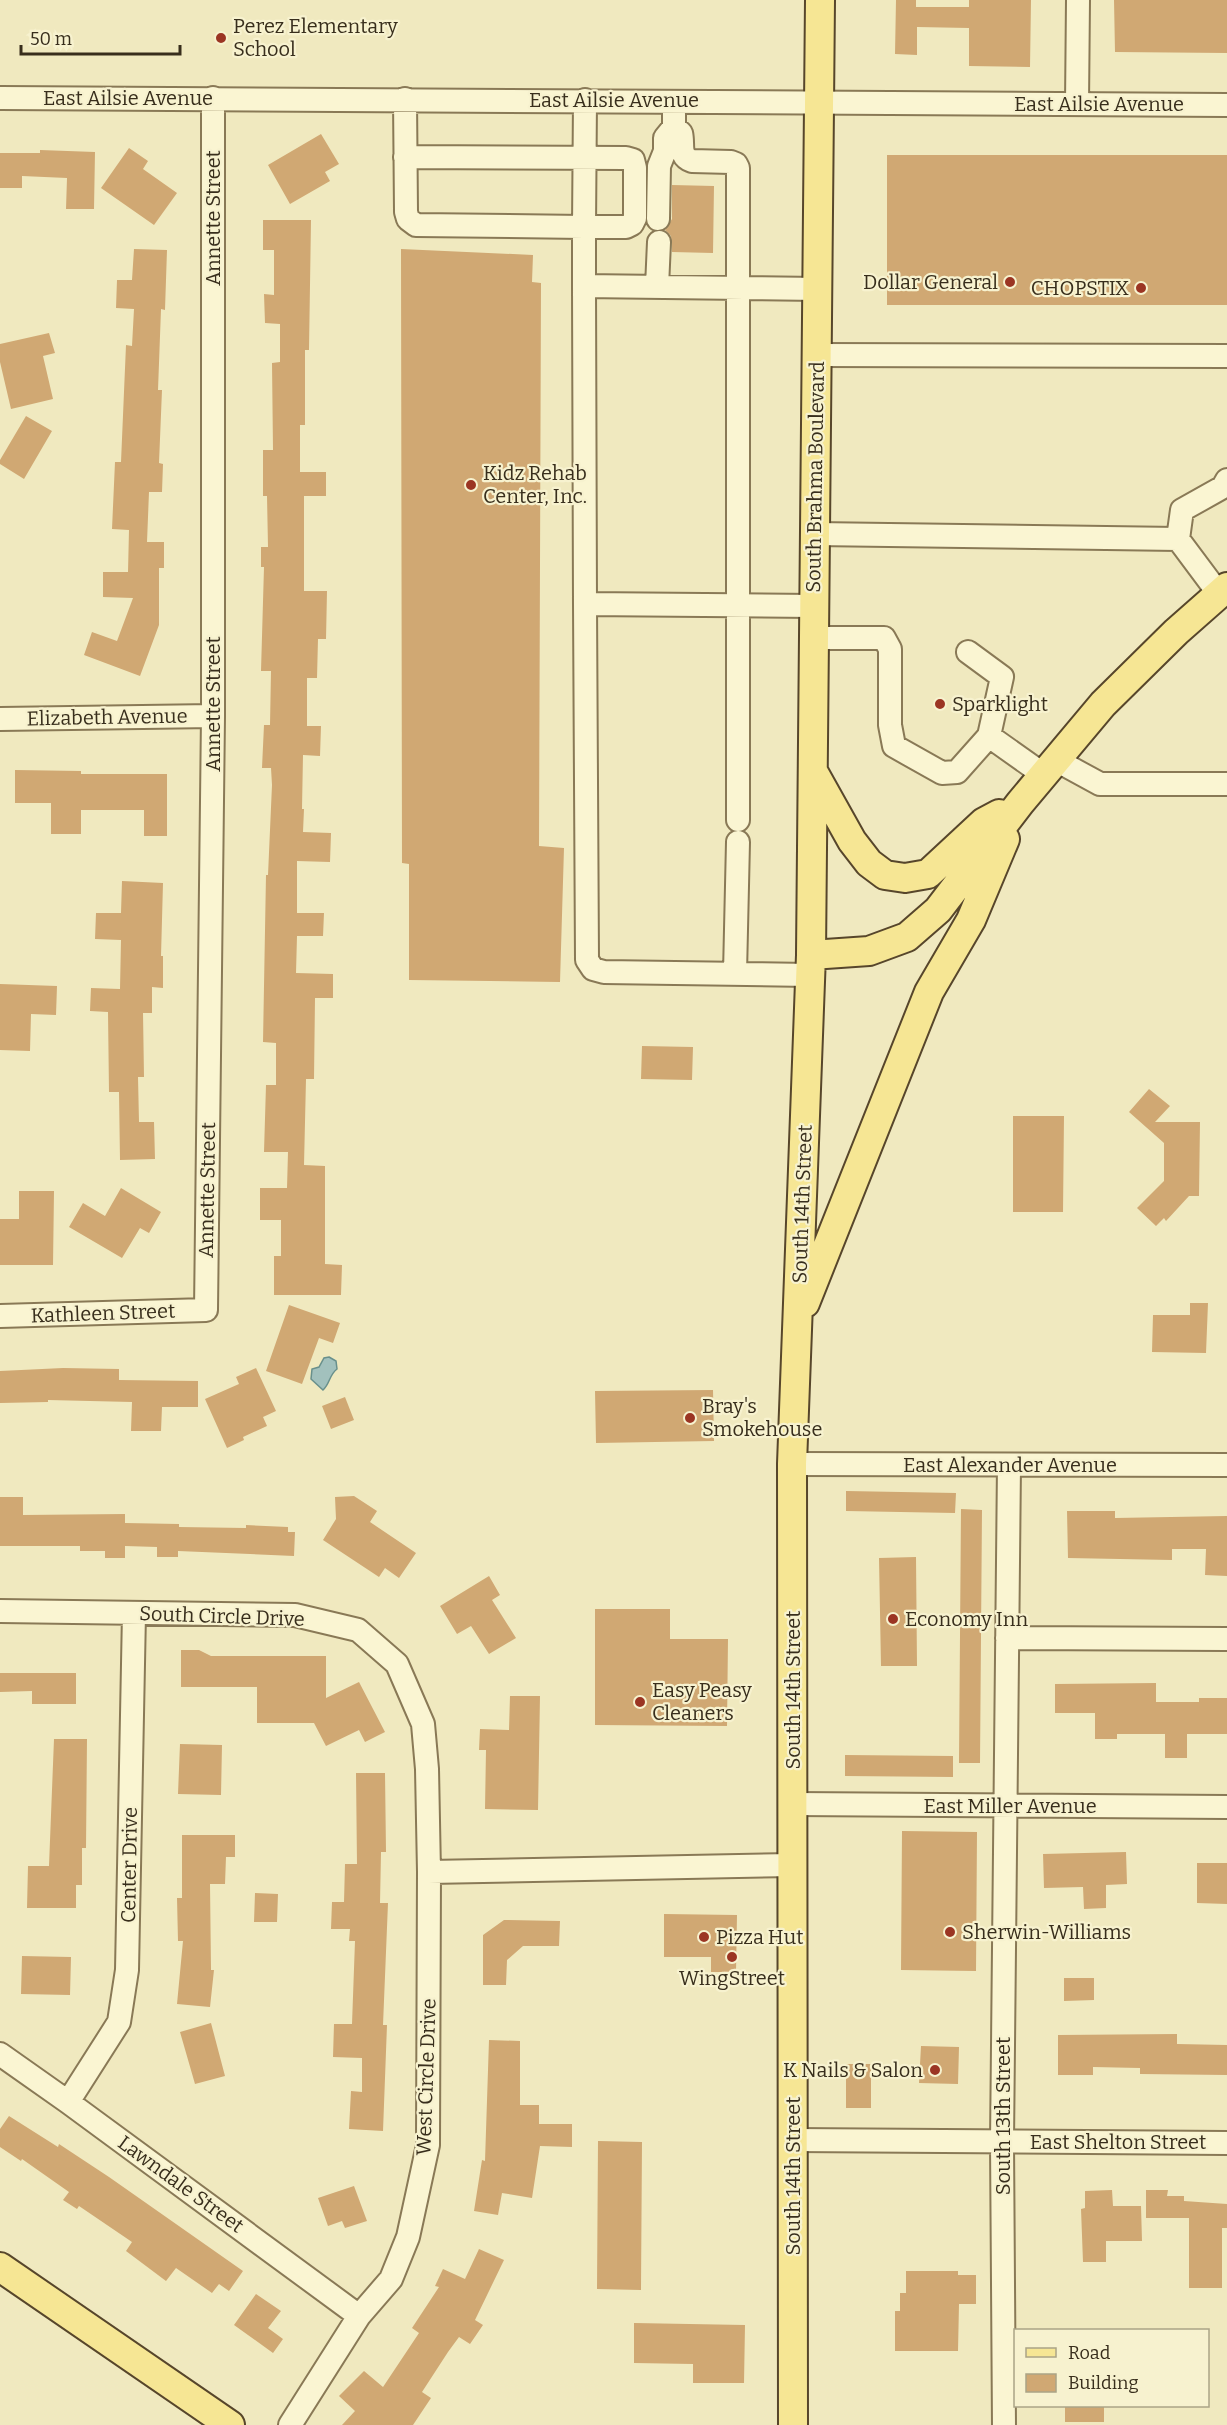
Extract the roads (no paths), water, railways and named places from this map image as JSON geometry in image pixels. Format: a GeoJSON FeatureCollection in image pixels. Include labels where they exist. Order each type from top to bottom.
{"type":"FeatureCollection","features":[{"type":"Feature","properties":{"kind":"main road","name":"South Brahma Boulevard"},"geometry":{"type":"LineString","coordinates":[[810,965],[820,0]]}},
{"type":"Feature","properties":{"kind":"main road"},"geometry":{"type":"LineString","coordinates":[[810,965],[869,951],[907,937],[938,910],[1020,804],[1103,704],[1176,632],[1223,591]]}},
{"type":"Feature","properties":{"kind":"main road"},"geometry":{"type":"LineString","coordinates":[[813,771],[852,841],[869,863],[885,875],[905,878],[928,874],[984,822],[1020,804]]}},
{"type":"Feature","properties":{"kind":"main road"},"geometry":{"type":"LineString","coordinates":[[797,1323],[861,1157],[929,992],[970,920],[1020,804]]}},
{"type":"Feature","properties":{"kind":"main road","name":"South 14th Street"},"geometry":{"type":"LineString","coordinates":[[793,2425],[792,1464],[810,965]]}},
{"type":"Feature","properties":{"kind":"main road"},"geometry":{"type":"LineString","coordinates":[[0,2267],[230,2425]]}},
{"type":"Feature","properties":{"kind":"street"},"geometry":{"type":"LineString","coordinates":[[1077,104],[1078,0]]}},
{"type":"Feature","properties":{"kind":"street","name":"East Ailsie Avenue"},"geometry":{"type":"LineString","coordinates":[[0,98],[1227,105]]}},
{"type":"Feature","properties":{"kind":"street","name":"Annette Street"},"geometry":{"type":"LineString","coordinates":[[206,1310],[213,716],[213,98]]}},
{"type":"Feature","properties":{"kind":"street"},"geometry":{"type":"LineString","coordinates":[[405,99],[405,157],[406,212],[408,219],[416,225],[626,227],[632,224],[635,218],[635,168],[633,160],[626,158],[405,157]]}},
{"type":"Feature","properties":{"kind":"street"},"geometry":{"type":"LineString","coordinates":[[585,100],[587,960],[593,969],[604,972],[735,973],[810,965]]}},
{"type":"Feature","properties":{"kind":"street"},"geometry":{"type":"LineString","coordinates":[[658,219],[659,166],[665,151],[665,138],[674,127],[674,101]]}},
{"type":"Feature","properties":{"kind":"street"},"geometry":{"type":"LineString","coordinates":[[674,127],[681,133],[682,153],[686,159],[731,162],[738,168],[738,820]]}},
{"type":"Feature","properties":{"kind":"street"},"geometry":{"type":"LineString","coordinates":[[657,287],[658,242]]}},
{"type":"Feature","properties":{"kind":"street"},"geometry":{"type":"LineString","coordinates":[[584,286],[818,289]]}},
{"type":"Feature","properties":{"kind":"street"},"geometry":{"type":"LineString","coordinates":[[817,355],[1227,356]]}},
{"type":"Feature","properties":{"kind":"street"},"geometry":{"type":"LineString","coordinates":[[1178,539],[1182,510],[1223,487],[1227,480]]}},
{"type":"Feature","properties":{"kind":"street"},"geometry":{"type":"LineString","coordinates":[[815,534],[1178,539],[1223,591]]}},
{"type":"Feature","properties":{"kind":"street"},"geometry":{"type":"LineString","coordinates":[[585,604],[814,606]]}},
{"type":"Feature","properties":{"kind":"street"},"geometry":{"type":"LineString","coordinates":[[814,639],[884,638],[890,649],[894,746],[942,773],[957,772],[989,736],[1002,677],[968,652]]}},
{"type":"Feature","properties":{"kind":"street","name":"Elizabeth Avenue"},"geometry":{"type":"LineString","coordinates":[[0,719],[213,716]]}},
{"type":"Feature","properties":{"kind":"street"},"geometry":{"type":"LineString","coordinates":[[989,736],[1050,767],[1100,784],[1227,784]]}},
{"type":"Feature","properties":{"kind":"street"},"geometry":{"type":"LineString","coordinates":[[735,973],[738,842]]}},
{"type":"Feature","properties":{"kind":"street","name":"Kathleen Street"},"geometry":{"type":"LineString","coordinates":[[0,1316],[206,1310]]}},
{"type":"Feature","properties":{"kind":"street","name":"East Alexander Avenue"},"geometry":{"type":"LineString","coordinates":[[792,1464],[1227,1465]]}},
{"type":"Feature","properties":{"kind":"street","name":"South 13th Street"},"geometry":{"type":"LineString","coordinates":[[1004,2425],[1002,2142],[1009,1465]]}},
{"type":"Feature","properties":{"kind":"street","name":"South Circle Drive"},"geometry":{"type":"LineString","coordinates":[[0,1611],[295,1615],[358,1629],[397,1664],[423,1724],[427,1769],[429,1872]]}},
{"type":"Feature","properties":{"kind":"street","name":"Center Drive"},"geometry":{"type":"LineString","coordinates":[[68,2102],[119,2022],[127,1970],[134,1613]]}},
{"type":"Feature","properties":{"kind":"street"},"geometry":{"type":"LineString","coordinates":[[1007,1638],[1227,1638]]}},
{"type":"Feature","properties":{"kind":"street","name":"East Miller Avenue"},"geometry":{"type":"LineString","coordinates":[[793,1804],[1227,1807]]}},
{"type":"Feature","properties":{"kind":"street"},"geometry":{"type":"LineString","coordinates":[[429,1872],[793,1865]]}},
{"type":"Feature","properties":{"kind":"street","name":"West Circle Drive"},"geometry":{"type":"LineString","coordinates":[[290,2425],[359,2316],[391,2279],[408,2237],[428,2145],[429,1872]]}},
{"type":"Feature","properties":{"kind":"street","name":"Lawndale Street"},"geometry":{"type":"LineString","coordinates":[[0,2054],[359,2316]]}},
{"type":"Feature","properties":{"kind":"street","name":"East Shelton Street"},"geometry":{"type":"LineString","coordinates":[[793,2140],[1227,2143]]}},
{"type":"Feature","properties":{"kind":"water"},"geometry":{"type":"Polygon","coordinates":[[[329,1357],[336,1361],[337,1369],[323,1390],[311,1379],[312,1369],[319,1367],[324,1358],[329,1357]]]}},
{"type":"Feature","properties":{"kind":"place","name":"Perez Elementary School"},"geometry":{"type":"Point","coordinates":[221,38]}},
{"type":"Feature","properties":{"kind":"place","name":"Dollar General"},"geometry":{"type":"Point","coordinates":[1010,282]}},
{"type":"Feature","properties":{"kind":"place","name":"CHOPSTIX"},"geometry":{"type":"Point","coordinates":[1141,288]}},
{"type":"Feature","properties":{"kind":"place","name":"Kidz Rehab Center, Inc."},"geometry":{"type":"Point","coordinates":[471,485]}},
{"type":"Feature","properties":{"kind":"place","name":"Sparklight"},"geometry":{"type":"Point","coordinates":[940,704]}},
{"type":"Feature","properties":{"kind":"place","name":"Bray's Smokehouse"},"geometry":{"type":"Point","coordinates":[690,1418]}},
{"type":"Feature","properties":{"kind":"place","name":"Economy Inn"},"geometry":{"type":"Point","coordinates":[893,1619]}},
{"type":"Feature","properties":{"kind":"place","name":"Easy Peasy Cleaners"},"geometry":{"type":"Point","coordinates":[640,1702]}},
{"type":"Feature","properties":{"kind":"place","name":"Sherwin-Williams"},"geometry":{"type":"Point","coordinates":[950,1932]}},
{"type":"Feature","properties":{"kind":"place","name":"Pizza Hut"},"geometry":{"type":"Point","coordinates":[704,1937]}},
{"type":"Feature","properties":{"kind":"place","name":"WingStreet"},"geometry":{"type":"Point","coordinates":[732,1957]}},
{"type":"Feature","properties":{"kind":"place","name":"K Nails & Salon"},"geometry":{"type":"Point","coordinates":[935,2070]}}]}
